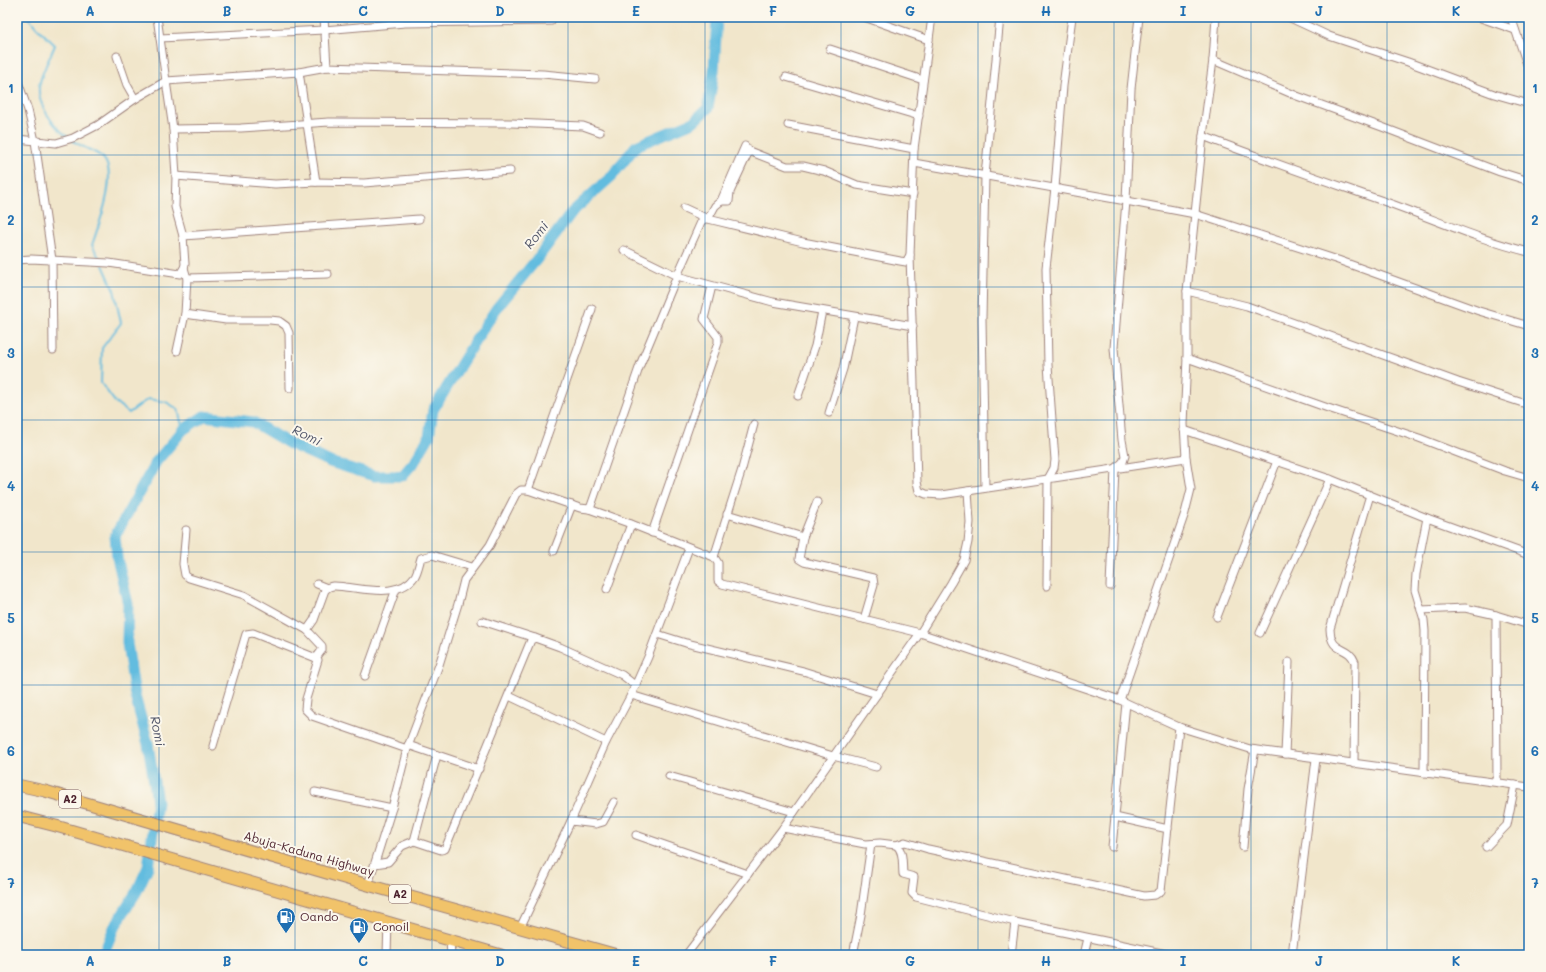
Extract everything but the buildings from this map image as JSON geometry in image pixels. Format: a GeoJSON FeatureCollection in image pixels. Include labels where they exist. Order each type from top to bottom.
{"type":"FeatureCollection","features":[{"type":"Feature","properties":{"kind":"highway","name":"Abuja-Kaduna Highway"},"geometry":{"type":"LineString","coordinates":[[17,785],[45,791],[368,885],[617,955]]}},
{"type":"Feature","properties":{"kind":"highway","name":"A2"},"geometry":{"type":"LineString","coordinates":[[17,816],[501,955]]}},
{"type":"Feature","properties":{"kind":"street"},"geometry":{"type":"LineString","coordinates":[[157,17],[173,129],[176,176],[175,207],[182,236],[184,268],[187,278],[185,314],[177,351]]}},
{"type":"Feature","properties":{"kind":"street"},"geometry":{"type":"LineString","coordinates":[[324,17],[327,68]]}},
{"type":"Feature","properties":{"kind":"street"},"geometry":{"type":"LineString","coordinates":[[864,17],[928,40]]}},
{"type":"Feature","properties":{"kind":"street"},"geometry":{"type":"LineString","coordinates":[[932,17],[914,149],[910,255],[917,482],[919,491],[926,494],[941,495],[1186,458]]}},
{"type":"Feature","properties":{"kind":"street"},"geometry":{"type":"LineString","coordinates":[[985,488],[982,319],[985,176],[1000,17]]}},
{"type":"Feature","properties":{"kind":"street"},"geometry":{"type":"LineString","coordinates":[[1047,586],[1048,479],[1054,468],[1055,460],[1048,365],[1046,268],[1072,17]]}},
{"type":"Feature","properties":{"kind":"street"},"geometry":{"type":"LineString","coordinates":[[1110,586],[1115,469],[1123,462],[1125,456],[1122,440],[1114,348],[1126,201],[1132,89],[1139,17]]}},
{"type":"Feature","properties":{"kind":"street"},"geometry":{"type":"LineString","coordinates":[[1112,847],[1123,701],[1186,513],[1190,490],[1184,430],[1187,358],[1187,291],[1203,136],[1213,60],[1216,17]]}},
{"type":"Feature","properties":{"kind":"street"},"geometry":{"type":"LineString","coordinates":[[1288,17],[1329,36],[1408,62],[1494,94],[1529,104]]}},
{"type":"Feature","properties":{"kind":"street"},"geometry":{"type":"LineString","coordinates":[[1478,17],[1515,30]]}},
{"type":"Feature","properties":{"kind":"street"},"geometry":{"type":"LineString","coordinates":[[1511,17],[1529,70]]}},
{"type":"Feature","properties":{"kind":"street"},"geometry":{"type":"LineString","coordinates":[[160,38],[324,30],[405,23],[551,21]]}},
{"type":"Feature","properties":{"kind":"street"},"geometry":{"type":"LineString","coordinates":[[830,49],[923,80]]}},
{"type":"Feature","properties":{"kind":"street"},"geometry":{"type":"LineString","coordinates":[[117,56],[127,85],[135,99]]}},
{"type":"Feature","properties":{"kind":"street"},"geometry":{"type":"LineString","coordinates":[[1213,60],[1297,96],[1500,172],[1529,181]]}},
{"type":"Feature","properties":{"kind":"street"},"geometry":{"type":"LineString","coordinates":[[17,139],[56,143],[73,138],[98,125],[135,99],[166,81],[299,72],[327,68],[543,74],[595,79]]}},
{"type":"Feature","properties":{"kind":"street"},"geometry":{"type":"LineString","coordinates":[[299,72],[316,182]]}},
{"type":"Feature","properties":{"kind":"street"},"geometry":{"type":"LineString","coordinates":[[786,77],[918,116]]}},
{"type":"Feature","properties":{"kind":"street"},"geometry":{"type":"LineString","coordinates":[[17,79],[28,110],[35,141],[52,260],[53,350]]}},
{"type":"Feature","properties":{"kind":"street"},"geometry":{"type":"LineString","coordinates":[[173,129],[241,128],[329,122],[512,123],[583,126],[600,132]]}},
{"type":"Feature","properties":{"kind":"street"},"geometry":{"type":"LineString","coordinates":[[788,125],[914,149]]}},
{"type":"Feature","properties":{"kind":"street"},"geometry":{"type":"LineString","coordinates":[[1203,136],[1249,154],[1404,208],[1500,245],[1529,252]]}},
{"type":"Feature","properties":{"kind":"street"},"geometry":{"type":"LineString","coordinates":[[591,509],[640,365],[677,276],[701,222],[704,219],[708,219],[715,206],[721,200],[730,201],[730,192],[749,151],[787,166],[803,166],[824,171],[857,185],[913,194]]}},
{"type":"Feature","properties":{"kind":"street"},"geometry":{"type":"LineString","coordinates":[[914,164],[1195,214],[1338,260],[1479,311],[1529,326]]}},
{"type":"Feature","properties":{"kind":"street"},"geometry":{"type":"LineString","coordinates":[[176,176],[275,184],[316,182],[364,183],[510,171]]}},
{"type":"Feature","properties":{"kind":"street"},"geometry":{"type":"LineString","coordinates":[[684,208],[708,219],[803,242],[906,262],[910,255]]}},
{"type":"Feature","properties":{"kind":"street"},"geometry":{"type":"LineString","coordinates":[[182,236],[419,219]]}},
{"type":"Feature","properties":{"kind":"street"},"geometry":{"type":"LineString","coordinates":[[624,250],[677,276],[712,286],[773,302],[913,326]]}},
{"type":"Feature","properties":{"kind":"street"},"geometry":{"type":"LineString","coordinates":[[17,260],[31,259],[109,263],[180,274],[184,268]]}},
{"type":"Feature","properties":{"kind":"street"},"geometry":{"type":"LineString","coordinates":[[187,278],[328,274]]}},
{"type":"Feature","properties":{"kind":"street"},"geometry":{"type":"LineString","coordinates":[[652,533],[718,343],[718,337],[704,319],[712,286]]}},
{"type":"Feature","properties":{"kind":"street"},"geometry":{"type":"LineString","coordinates":[[1187,291],[1247,306],[1458,382],[1529,404]]}},
{"type":"Feature","properties":{"kind":"street"},"geometry":{"type":"LineString","coordinates":[[528,490],[592,309]]}},
{"type":"Feature","properties":{"kind":"street"},"geometry":{"type":"LineString","coordinates":[[798,396],[815,346],[822,311]]}},
{"type":"Feature","properties":{"kind":"street"},"geometry":{"type":"LineString","coordinates":[[185,314],[226,320],[279,321],[286,326],[289,333],[290,388]]}},
{"type":"Feature","properties":{"kind":"street"},"geometry":{"type":"LineString","coordinates":[[829,413],[843,369],[854,317]]}},
{"type":"Feature","properties":{"kind":"street"},"geometry":{"type":"LineString","coordinates":[[1187,358],[1328,408],[1419,438],[1505,471],[1529,478]]}},
{"type":"Feature","properties":{"kind":"street"},"geometry":{"type":"LineString","coordinates":[[714,557],[754,424]]}},
{"type":"Feature","properties":{"kind":"street"},"geometry":{"type":"LineString","coordinates":[[1184,430],[1330,479],[1427,518],[1529,555]]}},
{"type":"Feature","properties":{"kind":"street"},"geometry":{"type":"LineString","coordinates":[[1217,617],[1277,461]]}},
{"type":"Feature","properties":{"kind":"street"},"geometry":{"type":"LineString","coordinates":[[1260,633],[1330,479]]}},
{"type":"Feature","properties":{"kind":"street"},"geometry":{"type":"LineString","coordinates":[[368,885],[392,808],[408,747],[439,664],[464,580],[472,567],[490,545],[516,494],[521,490],[528,490],[580,508],[591,509],[714,557],[718,563],[718,581],[722,584],[920,633],[1123,701],[1180,727],[1255,750],[1529,787]]}},
{"type":"Feature","properties":{"kind":"street"},"geometry":{"type":"LineString","coordinates":[[686,955],[783,828],[920,633],[951,583],[964,560],[968,542],[970,522],[968,491]]}},
{"type":"Feature","properties":{"kind":"street"},"geometry":{"type":"LineString","coordinates":[[1354,764],[1355,662],[1354,658],[1349,653],[1334,644],[1331,639],[1330,629],[1370,495]]}},
{"type":"Feature","properties":{"kind":"street"},"geometry":{"type":"LineString","coordinates":[[817,502],[803,537],[799,559],[801,561],[873,578],[874,585],[864,619]]}},
{"type":"Feature","properties":{"kind":"street"},"geometry":{"type":"LineString","coordinates":[[554,551],[572,505]]}},
{"type":"Feature","properties":{"kind":"street"},"geometry":{"type":"LineString","coordinates":[[728,514],[803,537]]}},
{"type":"Feature","properties":{"kind":"street"},"geometry":{"type":"LineString","coordinates":[[1424,773],[1425,631],[1415,590],[1416,574],[1427,518]]}},
{"type":"Feature","properties":{"kind":"street"},"geometry":{"type":"LineString","coordinates":[[607,589],[631,524]]}},
{"type":"Feature","properties":{"kind":"street"},"geometry":{"type":"LineString","coordinates":[[186,530],[183,564],[185,575],[188,578],[244,595],[307,630],[322,646],[322,650],[316,658],[318,660],[306,699],[305,709],[307,713],[312,716],[479,769]]}},
{"type":"Feature","properties":{"kind":"street"},"geometry":{"type":"LineString","coordinates":[[520,928],[571,821],[606,742],[632,695],[657,634],[689,548]]}},
{"type":"Feature","properties":{"kind":"street"},"geometry":{"type":"LineString","coordinates":[[307,630],[314,620],[325,590],[333,585],[385,591],[396,589],[410,582],[416,574],[421,558],[432,555],[472,567]]}},
{"type":"Feature","properties":{"kind":"street"},"geometry":{"type":"LineString","coordinates":[[317,584],[327,588]]}},
{"type":"Feature","properties":{"kind":"street"},"geometry":{"type":"LineString","coordinates":[[364,676],[396,589]]}},
{"type":"Feature","properties":{"kind":"street"},"geometry":{"type":"LineString","coordinates":[[1421,610],[1465,608],[1529,625]]}},
{"type":"Feature","properties":{"kind":"street"},"geometry":{"type":"LineString","coordinates":[[1496,615],[1497,782]]}},
{"type":"Feature","properties":{"kind":"street"},"geometry":{"type":"LineString","coordinates":[[482,621],[560,647],[622,675],[636,686]]}},
{"type":"Feature","properties":{"kind":"street"},"geometry":{"type":"LineString","coordinates":[[212,746],[246,634],[253,633],[316,658]]}},
{"type":"Feature","properties":{"kind":"street"},"geometry":{"type":"LineString","coordinates":[[657,634],[686,643],[803,671],[877,694]]}},
{"type":"Feature","properties":{"kind":"street"},"geometry":{"type":"LineString","coordinates":[[375,864],[388,862],[402,846],[414,841],[441,850],[445,849],[531,640],[535,638]]}},
{"type":"Feature","properties":{"kind":"street"},"geometry":{"type":"LineString","coordinates":[[1285,754],[1289,662]]}},
{"type":"Feature","properties":{"kind":"street"},"geometry":{"type":"LineString","coordinates":[[632,695],[834,756],[876,767]]}},
{"type":"Feature","properties":{"kind":"street"},"geometry":{"type":"LineString","coordinates":[[509,696],[606,742]]}},
{"type":"Feature","properties":{"kind":"street"},"geometry":{"type":"LineString","coordinates":[[783,828],[865,844],[880,843],[896,845],[905,842],[911,843],[928,849],[1144,896],[1154,895],[1161,891],[1180,727]]}},
{"type":"Feature","properties":{"kind":"street"},"geometry":{"type":"LineString","coordinates":[[1243,847],[1248,789],[1255,750]]}},
{"type":"Feature","properties":{"kind":"street"},"geometry":{"type":"LineString","coordinates":[[414,841],[437,755]]}},
{"type":"Feature","properties":{"kind":"street"},"geometry":{"type":"LineString","coordinates":[[1292,955],[1316,759]]}},
{"type":"Feature","properties":{"kind":"street"},"geometry":{"type":"LineString","coordinates":[[669,776],[794,812]]}},
{"type":"Feature","properties":{"kind":"street"},"geometry":{"type":"LineString","coordinates":[[1486,847],[1507,825],[1515,785]]}},
{"type":"Feature","properties":{"kind":"street"},"geometry":{"type":"LineString","coordinates":[[315,792],[392,808]]}},
{"type":"Feature","properties":{"kind":"street"},"geometry":{"type":"LineString","coordinates":[[571,821],[596,824],[603,822],[614,802]]}},
{"type":"Feature","properties":{"kind":"street"},"geometry":{"type":"LineString","coordinates":[[1115,817],[1168,829]]}},
{"type":"Feature","properties":{"kind":"street"},"geometry":{"type":"LineString","coordinates":[[636,835],[748,874]]}},
{"type":"Feature","properties":{"kind":"street"},"geometry":{"type":"LineString","coordinates":[[853,955],[861,915],[871,844]]}},
{"type":"Feature","properties":{"kind":"street"},"geometry":{"type":"LineString","coordinates":[[896,845],[900,848],[903,874],[914,877],[912,893],[916,897],[1015,922],[1171,955]]}},
{"type":"Feature","properties":{"kind":"street"},"geometry":{"type":"LineString","coordinates":[[387,955],[388,922]]}},
{"type":"Feature","properties":{"kind":"street"},"geometry":{"type":"LineString","coordinates":[[1010,955],[1015,922]]}},
{"type":"Feature","properties":{"kind":"street"},"geometry":{"type":"LineString","coordinates":[[1084,955],[1088,938]]}},
{"type":"Feature","properties":{"kind":"street"},"geometry":{"type":"LineString","coordinates":[[450,941],[451,955]]}},
{"type":"Feature","properties":{"kind":"waterway"},"geometry":{"type":"LineString","coordinates":[[28,17],[55,45],[41,77],[39,90],[40,98],[46,113],[51,120],[68,137]]}},
{"type":"Feature","properties":{"kind":"waterway","name":"Romi"},"geometry":{"type":"LineString","coordinates":[[103,955],[114,928],[137,891],[148,867],[157,802],[148,744],[135,696],[127,643],[128,604],[117,557],[115,536],[156,462],[183,430],[204,416],[253,422],[290,444],[330,462],[374,476],[402,476],[415,461],[429,437],[433,410],[472,346],[496,309],[537,259],[572,212],[611,177],[636,146],[693,122],[708,108],[714,71],[717,17]]}},
{"type":"Feature","properties":{"kind":"waterway"},"geometry":{"type":"LineString","coordinates":[[72,140],[102,157],[107,164],[109,175],[106,200],[92,245],[101,261]]}},
{"type":"Feature","properties":{"kind":"waterway"},"geometry":{"type":"LineString","coordinates":[[103,265],[114,290],[121,323],[102,348],[101,383],[115,402],[129,413],[148,399],[166,402],[178,409],[183,430]]}},
{"type":"Feature","properties":{"kind":"place","name":"Oando"},"geometry":{"type":"Point","coordinates":[286,934]}},
{"type":"Feature","properties":{"kind":"place","name":"Conoil"},"geometry":{"type":"Point","coordinates":[359,944]}}]}
